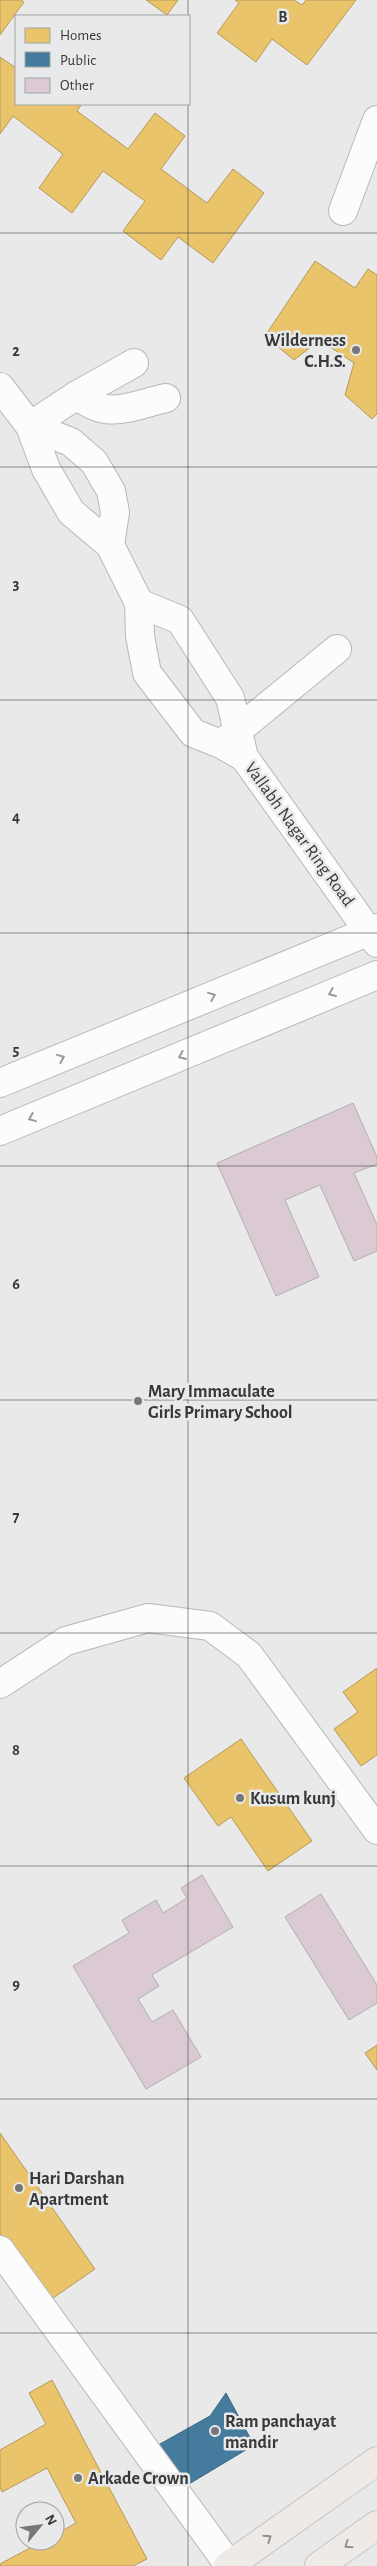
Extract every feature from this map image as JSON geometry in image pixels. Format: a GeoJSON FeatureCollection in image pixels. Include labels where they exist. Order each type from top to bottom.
{"type":"FeatureCollection","features":[{"type":"Feature","properties":{"kind":"main road"},"geometry":{"type":"LineString","coordinates":[[228,2566],[377,2461]]}},
{"type":"Feature","properties":{"kind":"main road"},"geometry":{"type":"LineString","coordinates":[[319,2566],[377,2525]]}},
{"type":"Feature","properties":{"kind":"street"},"geometry":{"type":"LineString","coordinates":[[343,212],[377,120]]}},
{"type":"Feature","properties":{"kind":"street"},"geometry":{"type":"LineString","coordinates":[[30,426],[77,395],[134,363]]}},
{"type":"Feature","properties":{"kind":"street"},"geometry":{"type":"LineString","coordinates":[[0,386],[30,426],[46,469],[71,512],[110,545],[139,603],[140,636],[147,674],[193,733],[234,744],[338,648]]}},
{"type":"Feature","properties":{"kind":"street"},"geometry":{"type":"LineString","coordinates":[[77,395],[91,406],[109,412],[166,398]]}},
{"type":"Feature","properties":{"kind":"street"},"geometry":{"type":"LineString","coordinates":[[30,426],[71,442],[94,462],[111,492],[115,512],[110,545]]}},
{"type":"Feature","properties":{"kind":"street","name":"Vallabh Nagar Ring Road"},"geometry":{"type":"LineString","coordinates":[[139,603],[180,620],[230,698],[234,744],[375,934]]}},
{"type":"Feature","properties":{"kind":"street"},"geometry":{"type":"LineString","coordinates":[[0,1083],[108,1038],[375,934]]}},
{"type":"Feature","properties":{"kind":"street"},"geometry":{"type":"LineString","coordinates":[[0,1131],[377,975]]}},
{"type":"Feature","properties":{"kind":"street"},"geometry":{"type":"LineString","coordinates":[[108,1038],[128,1078]]}},
{"type":"Feature","properties":{"kind":"street"},"geometry":{"type":"LineString","coordinates":[[0,1684],[66,1641],[139,1620],[148,1618],[210,1626],[249,1655],[377,1830]]}},
{"type":"Feature","properties":{"kind":"street"},"geometry":{"type":"LineString","coordinates":[[0,2250],[228,2566]]}},
{"type":"Feature","properties":{"kind":"building: Homes"},"geometry":{"type":"Polygon","coordinates":[[[0,0],[21,0],[24,2],[0,35],[0,0]]]}},
{"type":"Feature","properties":{"kind":"building: Homes"},"geometry":{"type":"Polygon","coordinates":[[[146,0],[178,0],[167,15],[146,0]]]}},
{"type":"Feature","properties":{"kind":"building: Homes"},"geometry":{"type":"Polygon","coordinates":[[[235,0],[294,0],[302,5],[306,0],[356,0],[307,65],[272,39],[256,62],[217,33],[239,3],[235,0]]]}},
{"type":"Feature","properties":{"kind":"building: Homes"},"geometry":{"type":"Polygon","coordinates":[[[0,57],[15,67],[15,105],[81,105],[77,111],[128,149],[155,113],[185,136],[161,169],[207,203],[233,169],[264,193],[213,263],[178,237],[161,260],[123,231],[145,201],[103,171],[72,213],[39,188],[63,154],[13,116],[0,134],[0,57]]]}},
{"type":"Feature","properties":{"kind":"building: Homes","name":"Wilderness C.H.S."},"geometry":{"type":"Polygon","coordinates":[[[315,261],[355,288],[368,269],[377,275],[377,414],[372,419],[345,395],[354,363],[320,340],[294,360],[265,336],[315,261]]]}},
{"type":"Feature","properties":{"kind":"building: Homes"},"geometry":{"type":"Polygon","coordinates":[[[377,1668],[377,1755],[361,1766],[334,1729],[358,1712],[343,1692],[377,1668]]]}},
{"type":"Feature","properties":{"kind":"building: Homes","name":"Kusum kunj"},"geometry":{"type":"Polygon","coordinates":[[[241,1739],[312,1841],[268,1871],[231,1817],[218,1826],[184,1778],[241,1739]]]}},
{"type":"Feature","properties":{"kind":"building: Homes"},"geometry":{"type":"Polygon","coordinates":[[[377,2045],[377,2070],[365,2053],[377,2045]]]}},
{"type":"Feature","properties":{"kind":"building: Homes","name":"Hari Darshan Apartment"},"geometry":{"type":"Polygon","coordinates":[[[0,2133],[95,2269],[43,2305],[0,2244],[0,2133]]]}},
{"type":"Feature","properties":{"kind":"building: Homes","name":"Arkade Crown"},"geometry":{"type":"Polygon","coordinates":[[[52,2380],[147,2559],[133,2566],[0,2566],[0,2564],[24,2551],[65,2551],[65,2529],[76,2523],[47,2468],[2,2492],[0,2487],[0,2450],[46,2424],[29,2393],[52,2380]]]}},
{"type":"Feature","properties":{"kind":"building: Public","name":"Ram panchayat mandir"},"geometry":{"type":"Polygon","coordinates":[[[226,2393],[254,2445],[184,2487],[151,2449],[210,2416],[226,2393]]]}},
{"type":"Feature","properties":{"kind":"building: Other"},"geometry":{"type":"Polygon","coordinates":[[[353,1103],[377,1157],[377,1164],[354,1173],[377,1225],[377,1251],[354,1261],[320,1185],[285,1200],[319,1277],[276,1296],[217,1163],[353,1103]]]}},
{"type":"Feature","properties":{"kind":"building: Other"},"geometry":{"type":"Polygon","coordinates":[[[202,1875],[233,1927],[152,1975],[159,1986],[138,1999],[152,2022],[173,2010],[201,2057],[146,2089],[73,1966],[129,1933],[122,1920],[156,1900],[163,1913],[187,1898],[181,1888],[202,1875]]]}},
{"type":"Feature","properties":{"kind":"building: Other"},"geometry":{"type":"Polygon","coordinates":[[[321,1894],[377,1985],[377,2003],[349,2020],[285,1917],[321,1894]]]}},
{"type":"Feature","properties":{"kind":"place","name":"Wilderness C.H.S."},"geometry":{"type":"Point","coordinates":[356,350]}},
{"type":"Feature","properties":{"kind":"place","name":"Mary Immaculate Girls Primary School"},"geometry":{"type":"Point","coordinates":[138,1401]}},
{"type":"Feature","properties":{"kind":"place","name":"Kusum kunj"},"geometry":{"type":"Point","coordinates":[240,1798]}},
{"type":"Feature","properties":{"kind":"place","name":"Hari Darshan Apartment"},"geometry":{"type":"Point","coordinates":[19,2188]}},
{"type":"Feature","properties":{"kind":"place","name":"Ram panchayat mandir"},"geometry":{"type":"Point","coordinates":[215,2431]}},
{"type":"Feature","properties":{"kind":"place","name":"Arkade Crown"},"geometry":{"type":"Point","coordinates":[78,2478]}}]}
